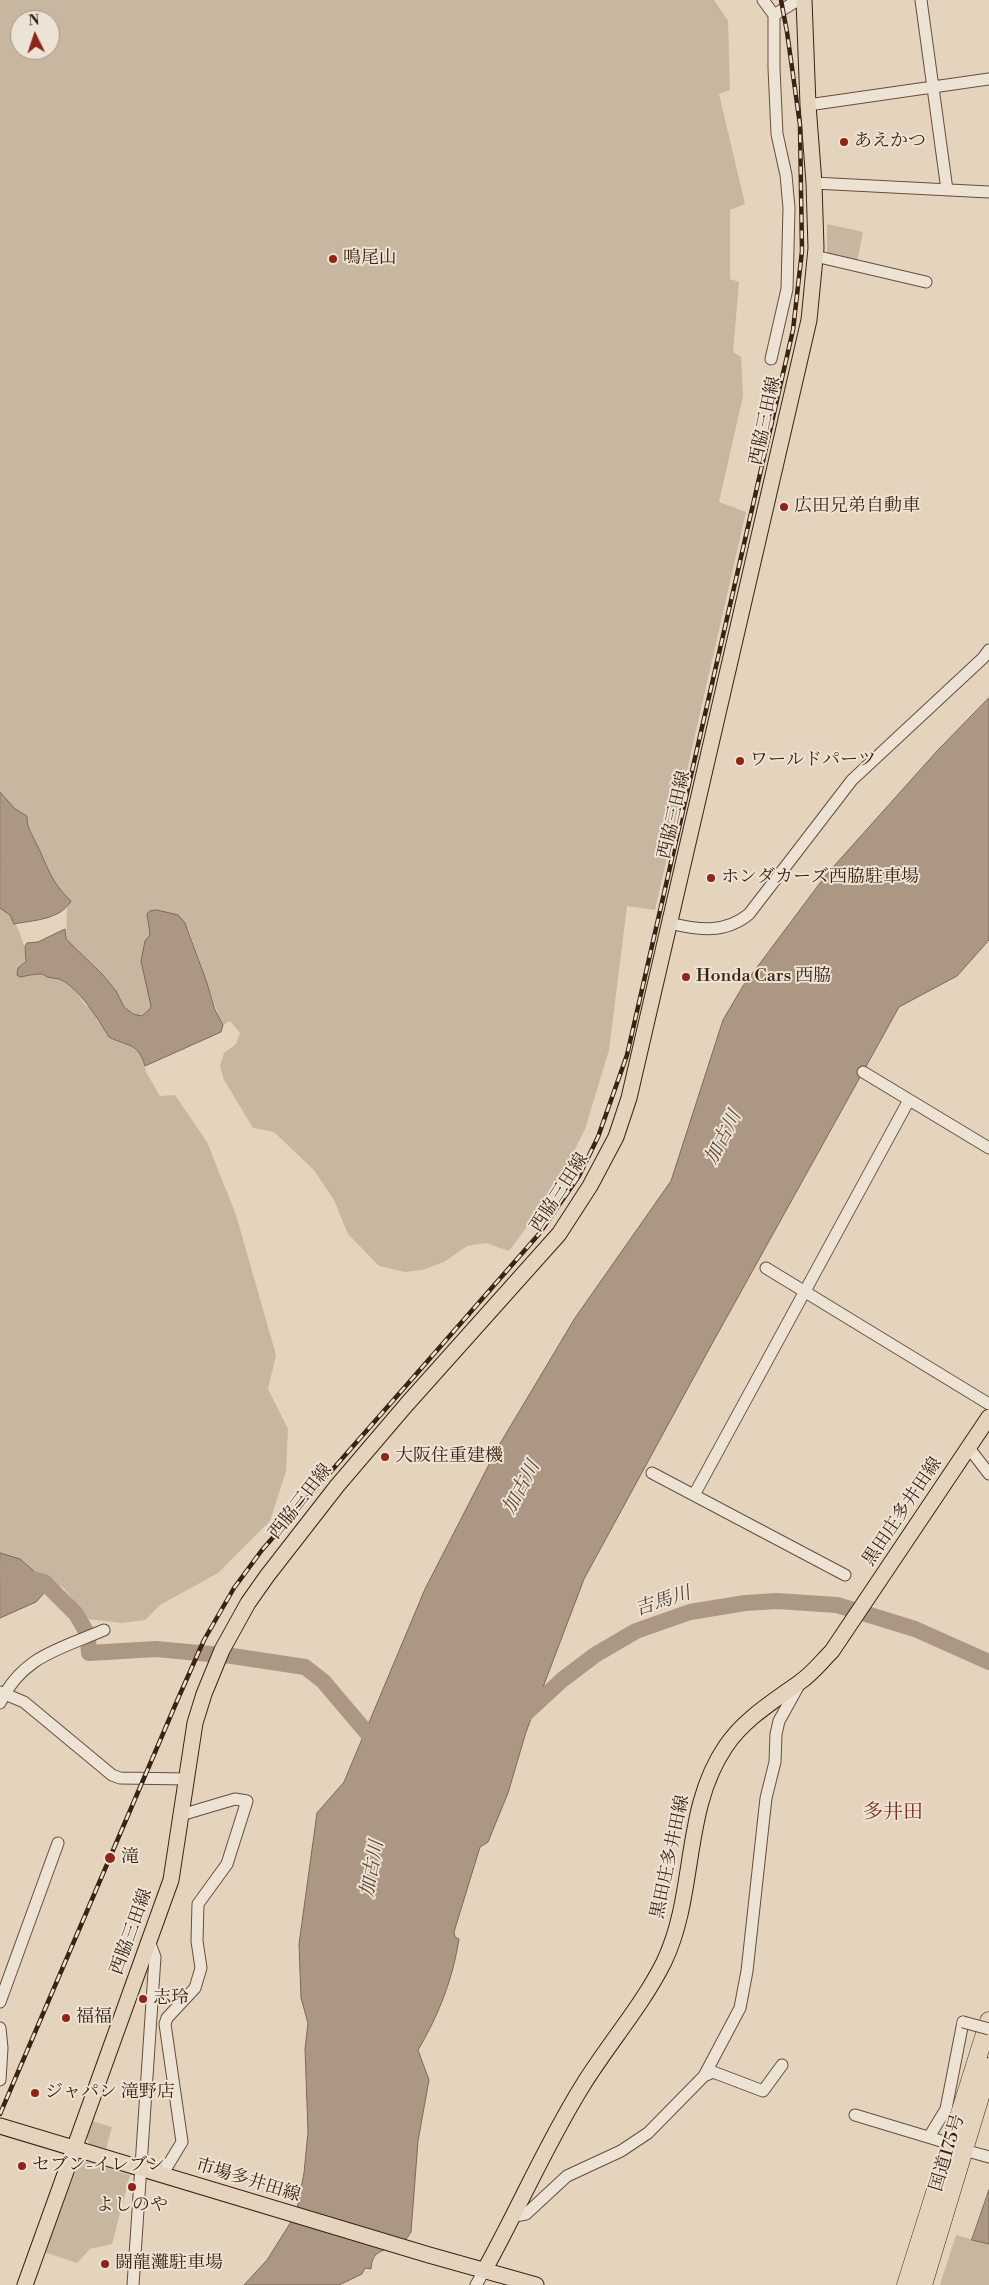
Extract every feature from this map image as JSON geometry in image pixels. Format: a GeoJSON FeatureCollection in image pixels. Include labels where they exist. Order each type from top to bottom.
{"type":"FeatureCollection","features":[{"type":"Feature","properties":{"kind":"highway","name":"国道175号"},"geometry":{"type":"LineString","coordinates":[[923,2285],[989,2020]]}},
{"type":"Feature","properties":{"kind":"highway","name":"国道175号"},"geometry":{"type":"LineString","coordinates":[[906,2285],[989,2067]]}},
{"type":"Feature","properties":{"kind":"main road","name":"西脇三田線"},"geometry":{"type":"LineString","coordinates":[[25,2285],[170,1880],[196,1723],[220,1655],[248,1603],[337,1486],[407,1404],[559,1234],[590,1186],[616,1137],[629,1098],[809,320],[815,256],[814,183],[808,105],[804,0]]}},
{"type":"Feature","properties":{"kind":"main road","name":"黒田庄多井田線"},"geometry":{"type":"LineString","coordinates":[[484,2271],[515,2216],[583,2085],[646,1993],[664,1961],[683,1901],[695,1821],[713,1767],[738,1730],[783,1692],[801,1682],[832,1651],[989,1417]]}},
{"type":"Feature","properties":{"kind":"main road","name":"市場多井田線"},"geometry":{"type":"LineString","coordinates":[[0,2126],[484,2271]]}},
{"type":"Feature","properties":{"kind":"main road"},"geometry":{"type":"LineString","coordinates":[[484,2271],[536,2285]]}},
{"type":"Feature","properties":{"kind":"street"},"geometry":{"type":"LineString","coordinates":[[763,0],[774,15],[777,134],[786,175],[789,227],[787,289],[771,359]]}},
{"type":"Feature","properties":{"kind":"street"},"geometry":{"type":"LineString","coordinates":[[774,15],[798,0]]}},
{"type":"Feature","properties":{"kind":"street"},"geometry":{"type":"LineString","coordinates":[[921,0],[947,190]]}},
{"type":"Feature","properties":{"kind":"street"},"geometry":{"type":"LineString","coordinates":[[808,105],[989,79]]}},
{"type":"Feature","properties":{"kind":"street"},"geometry":{"type":"LineString","coordinates":[[814,183],[989,192]]}},
{"type":"Feature","properties":{"kind":"street"},"geometry":{"type":"LineString","coordinates":[[815,256],[926,282]]}},
{"type":"Feature","properties":{"kind":"street"},"geometry":{"type":"LineString","coordinates":[[669,923],[718,930],[739,922],[749,914],[852,780],[983,658],[989,650]]}},
{"type":"Feature","properties":{"kind":"street"},"geometry":{"type":"LineString","coordinates":[[863,1072],[989,1148]]}},
{"type":"Feature","properties":{"kind":"street"},"geometry":{"type":"LineString","coordinates":[[694,1495],[909,1100]]}},
{"type":"Feature","properties":{"kind":"street"},"geometry":{"type":"LineString","coordinates":[[766,1268],[989,1404]]}},
{"type":"Feature","properties":{"kind":"street"},"geometry":{"type":"LineString","coordinates":[[969,1448],[989,1474]]}},
{"type":"Feature","properties":{"kind":"street"},"geometry":{"type":"LineString","coordinates":[[652,1473],[845,1575]]}},
{"type":"Feature","properties":{"kind":"street"},"geometry":{"type":"LineString","coordinates":[[104,1630],[33,1660],[14,1678],[2,1696],[24,1702],[112,1775],[120,1778],[186,1778]]}},
{"type":"Feature","properties":{"kind":"street"},"geometry":{"type":"LineString","coordinates":[[515,2216],[526,2214],[567,2176],[621,2151],[648,2133],[704,2076],[740,2008],[747,1971],[758,1884],[766,1798],[775,1762],[776,1734],[779,1721],[801,1682]]}},
{"type":"Feature","properties":{"kind":"street"},"geometry":{"type":"LineString","coordinates":[[162,2175],[182,2142],[164,2024],[167,2018],[195,1988],[201,1968],[197,1941],[198,1904],[228,1864],[247,1800],[235,1799],[181,1814]]}},
{"type":"Feature","properties":{"kind":"street"},"geometry":{"type":"LineString","coordinates":[[0,2002],[58,1843]]}},
{"type":"Feature","properties":{"kind":"street"},"geometry":{"type":"LineString","coordinates":[[133,2285],[155,1958],[149,1941]]}},
{"type":"Feature","properties":{"kind":"street"},"geometry":{"type":"LineString","coordinates":[[929,2137],[946,2109],[963,2022],[989,2029]]}},
{"type":"Feature","properties":{"kind":"street"},"geometry":{"type":"LineString","coordinates":[[0,2028],[2,2048],[0,2080]]}},
{"type":"Feature","properties":{"kind":"street"},"geometry":{"type":"LineString","coordinates":[[704,2076],[713,2072],[763,2091],[782,2066]]}},
{"type":"Feature","properties":{"kind":"street"},"geometry":{"type":"LineString","coordinates":[[855,2115],[989,2157]]}},
{"type":"Feature","properties":{"kind":"street"},"geometry":{"type":"LineString","coordinates":[[476,2285],[484,2271]]}},
{"type":"Feature","properties":{"kind":"shaded area"},"geometry":{"type":"Polygon","coordinates":[[[0,0],[714,0],[728,21],[730,90],[719,94],[745,204],[730,210],[730,279],[739,282],[733,352],[741,357],[743,396],[719,502],[746,512],[655,910],[627,906],[609,1050],[585,1129],[557,1186],[509,1251],[486,1243],[467,1246],[444,1262],[422,1270],[405,1272],[379,1266],[348,1234],[334,1200],[314,1170],[274,1132],[253,1128],[224,1080],[220,1066],[224,1053],[236,1044],[240,1033],[230,1021],[223,1025],[221,1023],[188,928],[147,921],[150,935],[143,967],[146,974],[151,1006],[142,1016],[133,1014],[124,1007],[116,991],[102,974],[66,939],[67,908],[71,901],[58,886],[50,872],[29,829],[27,816],[15,809],[0,792],[0,0]]]}},
{"type":"Feature","properties":{"kind":"shaded area"},"geometry":{"type":"Polygon","coordinates":[[[827,224],[863,232],[857,262],[832,257],[827,253],[827,224]]]}},
{"type":"Feature","properties":{"kind":"shaded area"},"geometry":{"type":"Polygon","coordinates":[[[0,908],[15,923],[24,944],[27,958],[18,968],[20,977],[41,974],[59,979],[74,989],[85,1005],[94,1011],[97,1021],[119,1042],[133,1045],[143,1057],[146,1072],[160,1096],[175,1095],[207,1142],[236,1215],[276,1355],[268,1389],[288,1429],[286,1471],[270,1521],[218,1573],[160,1605],[145,1620],[122,1623],[87,1619],[64,1588],[36,1573],[20,1559],[0,1553],[0,908]]]}},
{"type":"Feature","properties":{"kind":"shaded area"},"geometry":{"type":"Polygon","coordinates":[[[92,2121],[112,2127],[106,2149],[89,2144],[86,2135],[92,2121]]]}},
{"type":"Feature","properties":{"kind":"shaded area"},"geometry":{"type":"Polygon","coordinates":[[[80,2160],[130,2175],[112,2244],[90,2249],[77,2263],[44,2252],[80,2160]]]}},
{"type":"Feature","properties":{"kind":"shaded area"},"geometry":{"type":"Polygon","coordinates":[[[956,2235],[989,2244],[989,2285],[940,2285],[956,2235]]]}},
{"type":"Feature","properties":{"kind":"water","name":"加古川"},"geometry":{"type":"Polygon","coordinates":[[[989,698],[989,940],[957,976],[899,1007],[584,1579],[526,1732],[508,1793],[488,1842],[480,1847],[454,1932],[455,1937],[459,1939],[449,1982],[439,2010],[418,2050],[429,2080],[418,2141],[411,2232],[403,2242],[378,2253],[372,2262],[371,2269],[365,2268],[362,2274],[339,2285],[244,2285],[267,2260],[296,2214],[304,2173],[308,2132],[305,2049],[308,2023],[301,1998],[299,1944],[317,1813],[344,1782],[425,1589],[498,1447],[575,1318],[671,1181],[723,1020],[743,986],[826,875],[937,751],[989,698]]]}},
{"type":"Feature","properties":{"kind":"water"},"geometry":{"type":"Polygon","coordinates":[[[0,792],[15,809],[27,816],[29,829],[50,872],[58,886],[71,901],[53,916],[14,924],[10,915],[0,908],[0,792]]]}},
{"type":"Feature","properties":{"kind":"water"},"geometry":{"type":"Polygon","coordinates":[[[157,910],[178,915],[185,923],[215,1010],[223,1025],[221,1032],[145,1066],[136,1049],[109,1037],[88,1005],[66,983],[42,974],[20,977],[17,975],[18,968],[26,961],[25,946],[27,943],[38,942],[65,929],[66,939],[102,974],[116,991],[124,1007],[133,1014],[142,1016],[151,1006],[141,961],[145,941],[150,935],[147,914],[150,911],[157,910]]]}},
{"type":"Feature","properties":{"kind":"water"},"geometry":{"type":"Polygon","coordinates":[[[0,1553],[20,1559],[36,1573],[53,1582],[44,1589],[46,1591],[36,1602],[0,1618],[0,1553]]]}},
{"type":"Feature","properties":{"kind":"water"},"geometry":{"type":"Polygon","coordinates":[[[989,2190],[989,2244],[972,2240],[989,2190]]]}},
{"type":"Feature","properties":{"kind":"waterway"},"geometry":{"type":"LineString","coordinates":[[0,1571],[44,1582],[76,1614],[87,1633]]}},
{"type":"Feature","properties":{"kind":"waterway","name":"吉馬川"},"geometry":{"type":"LineString","coordinates":[[521,1718],[562,1680],[595,1655],[636,1631],[690,1612],[745,1603],[777,1601],[837,1605],[915,1629],[989,1662]]}},
{"type":"Feature","properties":{"kind":"waterway"},"geometry":{"type":"LineString","coordinates":[[88,1639],[89,1653],[156,1649],[232,1656],[305,1667],[323,1681],[368,1734],[375,1750]]}},
{"type":"Feature","properties":{"kind":"railway"},"geometry":{"type":"LineString","coordinates":[[0,2114],[204,1640],[234,1588],[262,1550],[539,1234],[579,1176],[598,1137],[627,1055],[793,330],[802,251],[800,125],[781,0]]}},
{"type":"Feature","properties":{"kind":"place","name":"あえかつ"},"geometry":{"type":"Point","coordinates":[844,142]}},
{"type":"Feature","properties":{"kind":"place","name":"鳴尾山"},"geometry":{"type":"Point","coordinates":[333,259]}},
{"type":"Feature","properties":{"kind":"place","name":"広田兄弟自動車"},"geometry":{"type":"Point","coordinates":[784,507]}},
{"type":"Feature","properties":{"kind":"place","name":"ワールドパーツ"},"geometry":{"type":"Point","coordinates":[740,761]}},
{"type":"Feature","properties":{"kind":"place","name":"ホンダカーズ西脇駐車場"},"geometry":{"type":"Point","coordinates":[711,878]}},
{"type":"Feature","properties":{"kind":"place","name":"Honda Cars 西脇"},"geometry":{"type":"Point","coordinates":[686,977]}},
{"type":"Feature","properties":{"kind":"place","name":"大阪住重建機"},"geometry":{"type":"Point","coordinates":[385,1457]}},
{"type":"Feature","properties":{"kind":"place","name":"滝"},"geometry":{"type":"Point","coordinates":[110,1858]}},
{"type":"Feature","properties":{"kind":"place","name":"志玲"},"geometry":{"type":"Point","coordinates":[143,1999]}},
{"type":"Feature","properties":{"kind":"place","name":"福福"},"geometry":{"type":"Point","coordinates":[66,2018]}},
{"type":"Feature","properties":{"kind":"place","name":"ジャパン 滝野店"},"geometry":{"type":"Point","coordinates":[35,2093]}},
{"type":"Feature","properties":{"kind":"place","name":"セブン-イレブン"},"geometry":{"type":"Point","coordinates":[22,2166]}},
{"type":"Feature","properties":{"kind":"place","name":"よしのや"},"geometry":{"type":"Point","coordinates":[132,2187]}},
{"type":"Feature","properties":{"kind":"place","name":"闘龍灘駐車場"},"geometry":{"type":"Point","coordinates":[105,2264]}},
{"type":"Feature","properties":{"kind":"district","name":"多井田"},"geometry":{"type":"Point","coordinates":[893,1813]}}]}
